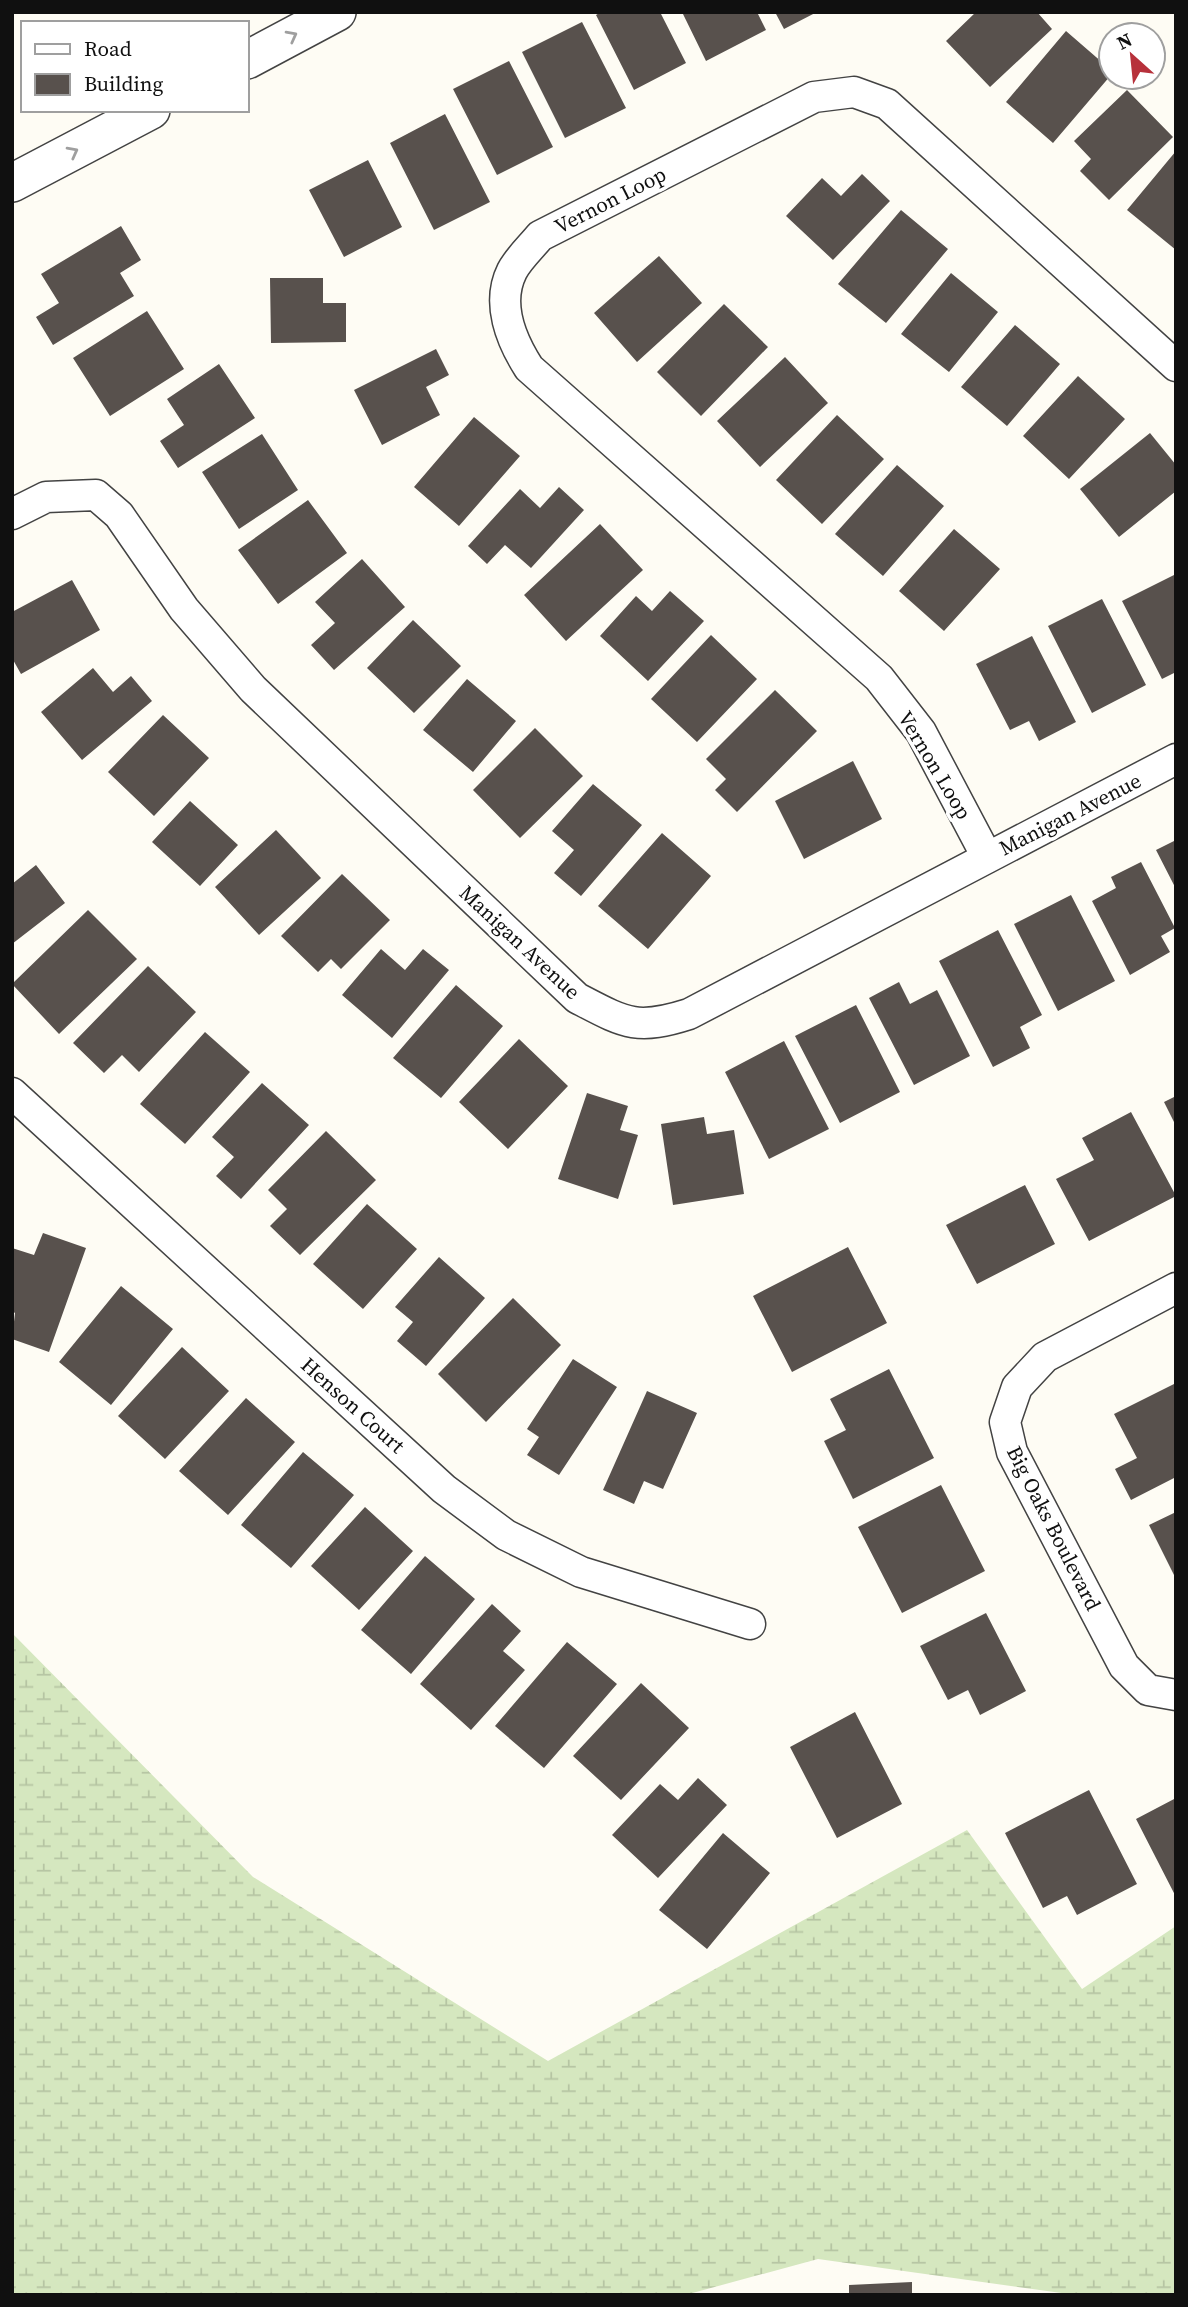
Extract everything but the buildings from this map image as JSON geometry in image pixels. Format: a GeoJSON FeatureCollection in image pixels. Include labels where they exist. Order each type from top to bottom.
{"type":"FeatureCollection","features":[{"type":"Feature","properties":{"kind":"street"},"geometry":{"type":"LineString","coordinates":[[248,59],[337,12]]}},
{"type":"Feature","properties":{"kind":"street","name":"Vernon Loop"},"geometry":{"type":"LineString","coordinates":[[988,857],[921,732],[879,678],[529,368],[514,345],[504,305],[512,271],[540,236],[814,97],[854,92],[887,104],[1176,366]]}},
{"type":"Feature","properties":{"kind":"street"},"geometry":{"type":"LineString","coordinates":[[12,183],[147,112]]}},
{"type":"Feature","properties":{"kind":"street","name":"Manigan Avenue"},"geometry":{"type":"LineString","coordinates":[[12,514],[46,497],[96,495],[119,515],[184,609],[253,689],[577,998],[617,1018],[654,1025],[689,1014],[1176,759]]}},
{"type":"Feature","properties":{"kind":"street","name":"Henson Court"},"geometry":{"type":"LineString","coordinates":[[13,1096],[444,1489],[506,1535],[581,1572],[750,1624]]}},
{"type":"Feature","properties":{"kind":"street","name":"Big Oaks Boulevard"},"geometry":{"type":"LineString","coordinates":[[1176,1288],[1045,1357],[1017,1387],[1004,1422],[1012,1452],[1124,1666],[1148,1690],[1176,1695]]}},
{"type":"Feature","properties":{"kind":"green space"},"geometry":{"type":"Polygon","coordinates":[[[12,1633],[253,1877],[548,2061],[967,1830],[1082,1989],[1176,1926],[1176,2295],[1076,2295],[818,2259],[685,2295],[12,2295],[12,1633]]]}}]}
